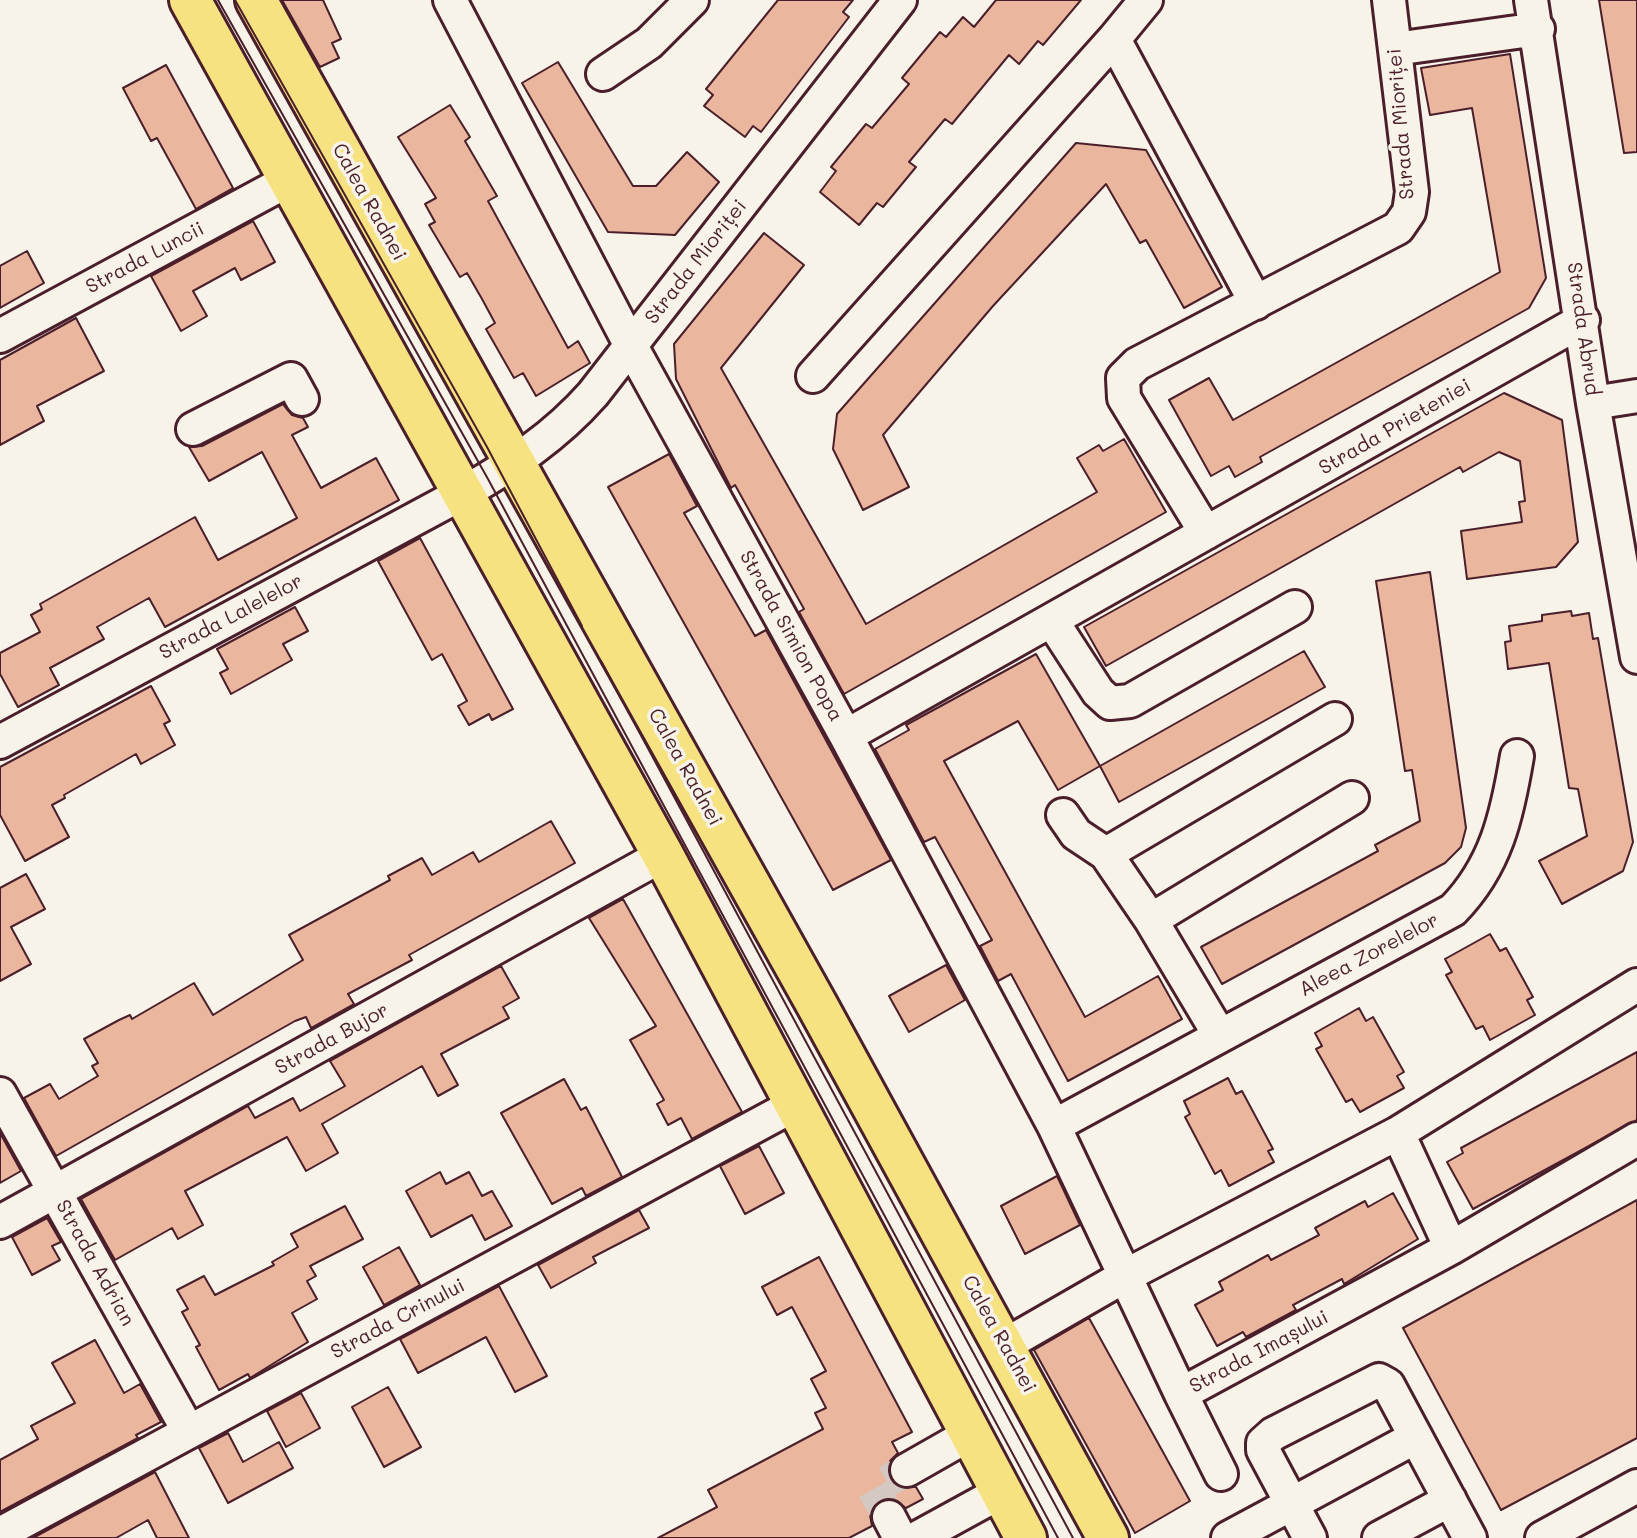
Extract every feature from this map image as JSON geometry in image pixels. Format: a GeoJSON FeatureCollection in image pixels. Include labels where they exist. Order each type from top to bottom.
{"type":"FeatureCollection","features":[{"type":"Feature","properties":{"kind":"main road"},"geometry":{"type":"LineString","coordinates":[[190,0],[663,855],[1026,1538]]}},
{"type":"Feature","properties":{"kind":"main road","name":"Calea Radnei"},"geometry":{"type":"LineString","coordinates":[[256,0],[1005,1345],[1108,1538]]}},
{"type":"Feature","properties":{"kind":"street","name":"Strada Simion Popa"},"geometry":{"type":"LineString","coordinates":[[450,0],[631,346],[846,736],[1054,1126],[1125,1276]]}},
{"type":"Feature","properties":{"kind":"street"},"geometry":{"type":"LineString","coordinates":[[603,74],[649,43],[692,0]]}},
{"type":"Feature","properties":{"kind":"street","name":"Strada Mioriței"},"geometry":{"type":"LineString","coordinates":[[463,493],[516,463],[575,415],[900,0]]}},
{"type":"Feature","properties":{"kind":"street"},"geometry":{"type":"LineString","coordinates":[[813,376],[1114,39],[1145,0]]}},
{"type":"Feature","properties":{"kind":"street","name":"Strada Mioriței"},"geometry":{"type":"LineString","coordinates":[[1206,533],[1124,398],[1123,378],[1137,364],[1398,228],[1409,212],[1412,192],[1389,0]]}},
{"type":"Feature","properties":{"kind":"street"},"geometry":{"type":"LineString","coordinates":[[1395,49],[1534,14]]}},
{"type":"Feature","properties":{"kind":"street","name":"Strada Abrud"},"geometry":{"type":"LineString","coordinates":[[1534,14],[1583,320],[1593,403],[1637,657]]}},
{"type":"Feature","properties":{"kind":"street"},"geometry":{"type":"LineString","coordinates":[[1114,39],[1256,303]]}},
{"type":"Feature","properties":{"kind":"street","name":"Strada Luncii"},"geometry":{"type":"LineString","coordinates":[[0,336],[289,180]]}},
{"type":"Feature","properties":{"kind":"street","name":"Strada Prieteniei"},"geometry":{"type":"LineString","coordinates":[[846,736],[1583,320]]}},
{"type":"Feature","properties":{"kind":"street"},"geometry":{"type":"LineString","coordinates":[[193,429],[291,379],[302,399]]}},
{"type":"Feature","properties":{"kind":"street"},"geometry":{"type":"LineString","coordinates":[[1593,403],[1637,396]]}},
{"type":"Feature","properties":{"kind":"street","name":"Strada Lalelelor"},"geometry":{"type":"LineString","coordinates":[[0,742],[463,493]]}},
{"type":"Feature","properties":{"kind":"street"},"geometry":{"type":"LineString","coordinates":[[1052,621],[1098,692],[1110,703],[1130,701],[1295,607]]}},
{"type":"Feature","properties":{"kind":"street"},"geometry":{"type":"LineString","coordinates":[[1106,854],[1335,719]]}},
{"type":"Feature","properties":{"kind":"street","name":"Aleea Zorelelor"},"geometry":{"type":"LineString","coordinates":[[1054,1126],[1453,910],[1476,886],[1494,853],[1506,820],[1517,756]]}},
{"type":"Feature","properties":{"kind":"street"},"geometry":{"type":"LineString","coordinates":[[1151,920],[1352,798]]}},
{"type":"Feature","properties":{"kind":"street"},"geometry":{"type":"LineString","coordinates":[[1063,815],[1076,834],[1106,854],[1151,920],[1220,1036]]}},
{"type":"Feature","properties":{"kind":"street","name":"Strada Bujor"},"geometry":{"type":"LineString","coordinates":[[0,1222],[663,855]]}},
{"type":"Feature","properties":{"kind":"street"},"geometry":{"type":"LineString","coordinates":[[1005,1345],[1125,1276],[1398,1133],[1637,985]]}},
{"type":"Feature","properties":{"kind":"street","name":"Strada Adrian"},"geometry":{"type":"LineString","coordinates":[[0,1094],[189,1432]]}},
{"type":"Feature","properties":{"kind":"street","name":"Strada Crinului"},"geometry":{"type":"LineString","coordinates":[[0,1534],[796,1104]]}},
{"type":"Feature","properties":{"kind":"street"},"geometry":{"type":"LineString","coordinates":[[1398,1133],[1451,1248]]}},
{"type":"Feature","properties":{"kind":"street","name":"Strada Imașului"},"geometry":{"type":"LineString","coordinates":[[1125,1276],[1181,1394],[1451,1248],[1637,1139]]}},
{"type":"Feature","properties":{"kind":"street"},"geometry":{"type":"LineString","coordinates":[[1310,1538],[1263,1450],[1263,1443],[1273,1434],[1367,1382],[1379,1380],[1388,1385],[1470,1538]]}},
{"type":"Feature","properties":{"kind":"street"},"geometry":{"type":"LineString","coordinates":[[1181,1394],[1221,1474]]}},
{"type":"Feature","properties":{"kind":"street"},"geometry":{"type":"LineString","coordinates":[[907,1470],[972,1433]]}},
{"type":"Feature","properties":{"kind":"street"},"geometry":{"type":"LineString","coordinates":[[1228,1538],[1416,1437]]}},
{"type":"Feature","properties":{"kind":"street"},"geometry":{"type":"LineString","coordinates":[[1542,1538],[1637,1486]]}},
{"type":"Feature","properties":{"kind":"street"},"geometry":{"type":"LineString","coordinates":[[917,1538],[1001,1492]]}},
{"type":"Feature","properties":{"kind":"street"},"geometry":{"type":"LineString","coordinates":[[1379,1538],[1450,1500]]}},
{"type":"Feature","properties":{"kind":"building"},"geometry":{"type":"Polygon","coordinates":[[[282,0],[323,0],[341,39],[332,43],[339,58],[320,67],[282,0]]]}},
{"type":"Feature","properties":{"kind":"building"},"geometry":{"type":"Polygon","coordinates":[[[778,0],[853,0],[843,12],[849,17],[761,132],[753,126],[745,137],[704,106],[713,95],[706,89],[778,0]]]}},
{"type":"Feature","properties":{"kind":"building"},"geometry":{"type":"Polygon","coordinates":[[[996,0],[1081,0],[1043,45],[1038,41],[1019,64],[1009,55],[952,124],[945,119],[909,162],[916,167],[883,207],[877,203],[859,225],[820,192],[836,171],[831,167],[866,124],[872,128],[909,84],[902,78],[940,32],[946,37],[963,17],[974,27],[996,0]]]}},
{"type":"Feature","properties":{"kind":"building"},"geometry":{"type":"Polygon","coordinates":[[[1599,0],[1637,0],[1637,152],[1624,153],[1599,0]]]}},
{"type":"Feature","properties":{"kind":"building"},"geometry":{"type":"Polygon","coordinates":[[[1510,54],[1546,278],[1529,308],[1260,457],[1262,462],[1235,477],[1229,466],[1211,476],[1169,400],[1209,378],[1233,420],[1500,272],[1472,108],[1430,115],[1421,68],[1510,54]]]}},
{"type":"Feature","properties":{"kind":"building"},"geometry":{"type":"Polygon","coordinates":[[[558,62],[633,186],[656,186],[687,152],[719,182],[675,235],[608,232],[522,83],[558,62]]]}},
{"type":"Feature","properties":{"kind":"building"},"geometry":{"type":"Polygon","coordinates":[[[166,65],[233,188],[196,209],[157,138],[151,141],[123,88],[166,65]]]}},
{"type":"Feature","properties":{"kind":"building"},"geometry":{"type":"Polygon","coordinates":[[[450,105],[470,137],[465,141],[497,196],[488,201],[568,348],[578,341],[590,363],[536,396],[523,373],[514,378],[486,329],[495,323],[482,299],[467,273],[460,277],[429,225],[435,222],[425,204],[436,198],[398,137],[450,105]]]}},
{"type":"Feature","properties":{"kind":"building"},"geometry":{"type":"Polygon","coordinates":[[[1076,143],[1146,150],[1222,287],[1184,308],[1146,240],[1140,243],[1106,184],[993,306],[883,435],[909,487],[863,510],[833,449],[837,414],[1076,143]]]}},
{"type":"Feature","properties":{"kind":"building"},"geometry":{"type":"Polygon","coordinates":[[[253,221],[275,262],[241,280],[235,268],[193,291],[207,316],[181,331],[151,276],[253,221]]]}},
{"type":"Feature","properties":{"kind":"building"},"geometry":{"type":"Polygon","coordinates":[[[764,233],[804,265],[721,368],[866,624],[1097,492],[1077,458],[1099,445],[1103,451],[1124,439],[1166,512],[844,694],[799,612],[804,609],[735,485],[731,488],[676,379],[674,344],[764,233]]]}},
{"type":"Feature","properties":{"kind":"building"},"geometry":{"type":"Polygon","coordinates":[[[27,251],[44,283],[0,308],[0,266],[27,251]]]}},
{"type":"Feature","properties":{"kind":"building"},"geometry":{"type":"Polygon","coordinates":[[[76,318],[104,371],[37,406],[44,421],[0,445],[0,360],[76,318]]]}},
{"type":"Feature","properties":{"kind":"building"},"geometry":{"type":"Polygon","coordinates":[[[1504,393],[1562,420],[1578,542],[1556,567],[1467,579],[1461,531],[1522,522],[1519,502],[1525,501],[1520,461],[1499,452],[1463,472],[1460,467],[1106,666],[1084,627],[1504,393]]]}},
{"type":"Feature","properties":{"kind":"building"},"geometry":{"type":"Polygon","coordinates":[[[283,404],[292,415],[303,418],[308,427],[292,435],[321,488],[376,458],[399,500],[165,627],[149,598],[97,627],[104,639],[50,668],[59,685],[18,707],[0,674],[0,653],[40,632],[31,615],[42,609],[40,604],[195,517],[218,560],[297,518],[262,452],[209,481],[189,447],[202,446],[283,404]]]}},
{"type":"Feature","properties":{"kind":"building"},"geometry":{"type":"Polygon","coordinates":[[[669,454],[697,506],[684,513],[755,636],[766,630],[891,860],[833,890],[608,487],[669,454]]]}},
{"type":"Feature","properties":{"kind":"building"},"geometry":{"type":"Polygon","coordinates":[[[420,538],[513,709],[492,720],[489,714],[469,725],[458,706],[467,701],[442,654],[432,660],[378,561],[420,538]]]}},
{"type":"Feature","properties":{"kind":"building"},"geometry":{"type":"Polygon","coordinates":[[[1430,572],[1466,828],[1461,847],[1445,863],[1222,984],[1201,947],[1378,851],[1375,845],[1420,821],[1412,770],[1405,771],[1376,581],[1430,572]]]}},
{"type":"Feature","properties":{"kind":"building"},"geometry":{"type":"Polygon","coordinates":[[[295,607],[308,631],[283,644],[292,660],[231,694],[220,673],[228,669],[217,649],[295,607]]]}},
{"type":"Feature","properties":{"kind":"building"},"geometry":{"type":"Polygon","coordinates":[[[1571,611],[1572,616],[1589,613],[1593,639],[1598,638],[1633,842],[1623,871],[1562,904],[1539,861],[1587,836],[1578,789],[1569,788],[1549,663],[1508,669],[1505,642],[1511,641],[1509,626],[1542,621],[1542,615],[1571,611]]]}},
{"type":"Feature","properties":{"kind":"building"},"geometry":{"type":"Polygon","coordinates":[[[1304,651],[1325,687],[1119,802],[1100,766],[1304,651]]]}},
{"type":"Feature","properties":{"kind":"building"},"geometry":{"type":"Polygon","coordinates":[[[1036,654],[1100,766],[1058,790],[1018,721],[944,761],[1085,1017],[1158,976],[1182,1019],[1068,1081],[1011,974],[998,981],[980,946],[992,940],[935,837],[924,842],[875,749],[909,730],[906,725],[1036,654]]]}},
{"type":"Feature","properties":{"kind":"building"},"geometry":{"type":"Polygon","coordinates":[[[151,686],[170,721],[164,724],[175,745],[141,764],[136,754],[64,795],[65,798],[52,805],[69,837],[25,861],[0,815],[0,767],[151,686]]]}},
{"type":"Feature","properties":{"kind":"building"},"geometry":{"type":"Polygon","coordinates":[[[551,821],[575,863],[409,955],[412,960],[348,994],[354,1004],[311,1028],[306,1017],[295,1021],[56,1156],[24,1098],[50,1084],[59,1099],[98,1076],[92,1066],[98,1063],[84,1039],[130,1015],[132,1019],[194,983],[213,1015],[303,960],[289,935],[390,880],[388,876],[422,858],[432,875],[473,852],[479,862],[551,821]]]}},
{"type":"Feature","properties":{"kind":"building"},"geometry":{"type":"Polygon","coordinates":[[[26,874],[45,909],[11,927],[31,964],[0,981],[0,888],[26,874]]]}},
{"type":"Feature","properties":{"kind":"building"},"geometry":{"type":"Polygon","coordinates":[[[623,899],[742,1112],[692,1139],[681,1118],[668,1125],[657,1104],[664,1100],[630,1040],[656,1026],[589,918],[623,899]]]}},
{"type":"Feature","properties":{"kind":"building"},"geometry":{"type":"Polygon","coordinates":[[[1490,934],[1500,951],[1506,948],[1533,997],[1527,1000],[1535,1015],[1490,1040],[1483,1026],[1476,1029],[1446,975],[1452,972],[1445,959],[1490,934]]]}},
{"type":"Feature","properties":{"kind":"building"},"geometry":{"type":"Polygon","coordinates":[[[946,965],[965,1000],[909,1032],[889,996],[946,965]]]}},
{"type":"Feature","properties":{"kind":"building"},"geometry":{"type":"Polygon","coordinates":[[[501,966],[519,998],[503,1007],[509,1018],[441,1054],[458,1085],[438,1096],[422,1066],[322,1124],[338,1153],[306,1171],[287,1137],[185,1191],[203,1225],[178,1239],[172,1228],[115,1260],[81,1199],[248,1106],[255,1118],[293,1098],[300,1111],[345,1086],[330,1061],[501,966]]]}},
{"type":"Feature","properties":{"kind":"building"},"geometry":{"type":"Polygon","coordinates":[[[1359,1008],[1366,1021],[1373,1017],[1404,1072],[1397,1076],[1404,1088],[1360,1112],[1352,1099],[1346,1102],[1316,1049],[1322,1046],[1315,1033],[1359,1008]]]}},
{"type":"Feature","properties":{"kind":"building"},"geometry":{"type":"Polygon","coordinates":[[[1637,1052],[1637,1120],[1473,1209],[1447,1162],[1463,1153],[1461,1148],[1637,1052]]]}},
{"type":"Feature","properties":{"kind":"building"},"geometry":{"type":"Polygon","coordinates":[[[1228,1078],[1236,1094],[1242,1091],[1273,1149],[1268,1151],[1274,1162],[1229,1186],[1221,1170],[1215,1174],[1185,1117],[1190,1114],[1184,1101],[1228,1078]]]}},
{"type":"Feature","properties":{"kind":"building"},"geometry":{"type":"Polygon","coordinates":[[[564,1079],[581,1110],[586,1107],[622,1177],[586,1196],[582,1188],[552,1204],[501,1113],[564,1079]]]}},
{"type":"Feature","properties":{"kind":"building"},"geometry":{"type":"Polygon","coordinates":[[[0,1133],[21,1171],[0,1183],[0,1133]]]}},
{"type":"Feature","properties":{"kind":"building"},"geometry":{"type":"Polygon","coordinates":[[[759,1146],[784,1193],[745,1214],[720,1166],[759,1146]]]}},
{"type":"Feature","properties":{"kind":"building"},"geometry":{"type":"Polygon","coordinates":[[[440,1172],[446,1184],[469,1172],[482,1196],[492,1191],[512,1226],[485,1240],[472,1215],[431,1237],[406,1191],[440,1172]]]}},
{"type":"Feature","properties":{"kind":"building"},"geometry":{"type":"Polygon","coordinates":[[[1057,1176],[1080,1225],[1025,1254],[1001,1206],[1057,1176]]]}},
{"type":"Feature","properties":{"kind":"building"},"geometry":{"type":"Polygon","coordinates":[[[1393,1193],[1418,1239],[1344,1284],[1342,1279],[1293,1305],[1296,1310],[1246,1337],[1243,1332],[1217,1346],[1195,1305],[1223,1290],[1219,1282],[1268,1255],[1271,1260],[1319,1235],[1315,1228],[1365,1201],[1368,1207],[1393,1193]]]}},
{"type":"Feature","properties":{"kind":"building"},"geometry":{"type":"Polygon","coordinates":[[[1637,1200],[1637,1438],[1501,1510],[1403,1328],[1637,1200]]]}},
{"type":"Feature","properties":{"kind":"building"},"geometry":{"type":"Polygon","coordinates":[[[345,1206],[363,1239],[310,1266],[316,1276],[307,1281],[317,1299],[292,1313],[308,1342],[250,1378],[248,1374],[219,1390],[196,1347],[200,1345],[182,1312],[188,1309],[177,1290],[204,1276],[215,1295],[274,1265],[272,1262],[298,1247],[291,1234],[345,1206]]]}},
{"type":"Feature","properties":{"kind":"building"},"geometry":{"type":"Polygon","coordinates":[[[639,1210],[649,1228],[593,1257],[596,1263],[551,1288],[538,1265],[639,1210]]]}},
{"type":"Feature","properties":{"kind":"building"},"geometry":{"type":"Polygon","coordinates":[[[47,1218],[61,1242],[52,1246],[60,1260],[32,1275],[12,1237],[47,1218]]]}},
{"type":"Feature","properties":{"kind":"building"},"geometry":{"type":"Polygon","coordinates":[[[399,1247],[420,1285],[384,1305],[363,1267],[399,1247]]]}},
{"type":"Feature","properties":{"kind":"building"},"geometry":{"type":"Polygon","coordinates":[[[819,1257],[912,1432],[892,1442],[898,1453],[890,1461],[890,1479],[898,1487],[916,1487],[923,1499],[906,1508],[891,1498],[880,1501],[870,1515],[872,1526],[849,1538],[658,1538],[717,1507],[708,1490],[823,1429],[815,1413],[826,1408],[811,1379],[826,1371],[792,1307],[777,1315],[762,1287],[819,1257]]]}},
{"type":"Feature","properties":{"kind":"building"},"geometry":{"type":"Polygon","coordinates":[[[499,1286],[547,1376],[515,1392],[486,1337],[418,1373],[400,1339],[499,1286]]]}},
{"type":"Feature","properties":{"kind":"building"},"geometry":{"type":"Polygon","coordinates":[[[1089,1318],[1190,1501],[1135,1533],[1034,1350],[1089,1318]]]}},
{"type":"Feature","properties":{"kind":"building"},"geometry":{"type":"Polygon","coordinates":[[[95,1340],[124,1393],[140,1384],[161,1422],[136,1435],[138,1438],[0,1512],[0,1460],[38,1439],[31,1426],[75,1403],[52,1363],[95,1340]]]}},
{"type":"Feature","properties":{"kind":"building"},"geometry":{"type":"Polygon","coordinates":[[[388,1387],[421,1447],[384,1467],[352,1407],[388,1387]]]}},
{"type":"Feature","properties":{"kind":"building"},"geometry":{"type":"Polygon","coordinates":[[[301,1393],[320,1428],[286,1447],[267,1411],[301,1393]]]}},
{"type":"Feature","properties":{"kind":"building"},"geometry":{"type":"Polygon","coordinates":[[[228,1433],[243,1462],[279,1442],[293,1468],[228,1503],[199,1448],[228,1433]]]}},
{"type":"Feature","properties":{"kind":"building"},"geometry":{"type":"Polygon","coordinates":[[[155,1472],[189,1538],[157,1538],[148,1520],[116,1538],[33,1538],[155,1472]]]}},
{"type":"Feature","properties":{"kind":"tunnel"},"geometry":{"type":"LineString","coordinates":[[889,1517],[873,1489],[907,1470]]}},
{"type":"Feature","properties":{"kind":"tram line"},"geometry":{"type":"LineString","coordinates":[[218,0],[488,479],[1058,1538]]}},
{"type":"Feature","properties":{"kind":"tram line"},"geometry":{"type":"LineString","coordinates":[[235,0],[487,447],[582,626]]}},
{"type":"Feature","properties":{"kind":"tram line"},"geometry":{"type":"LineString","coordinates":[[601,661],[1073,1538]]}}]}
